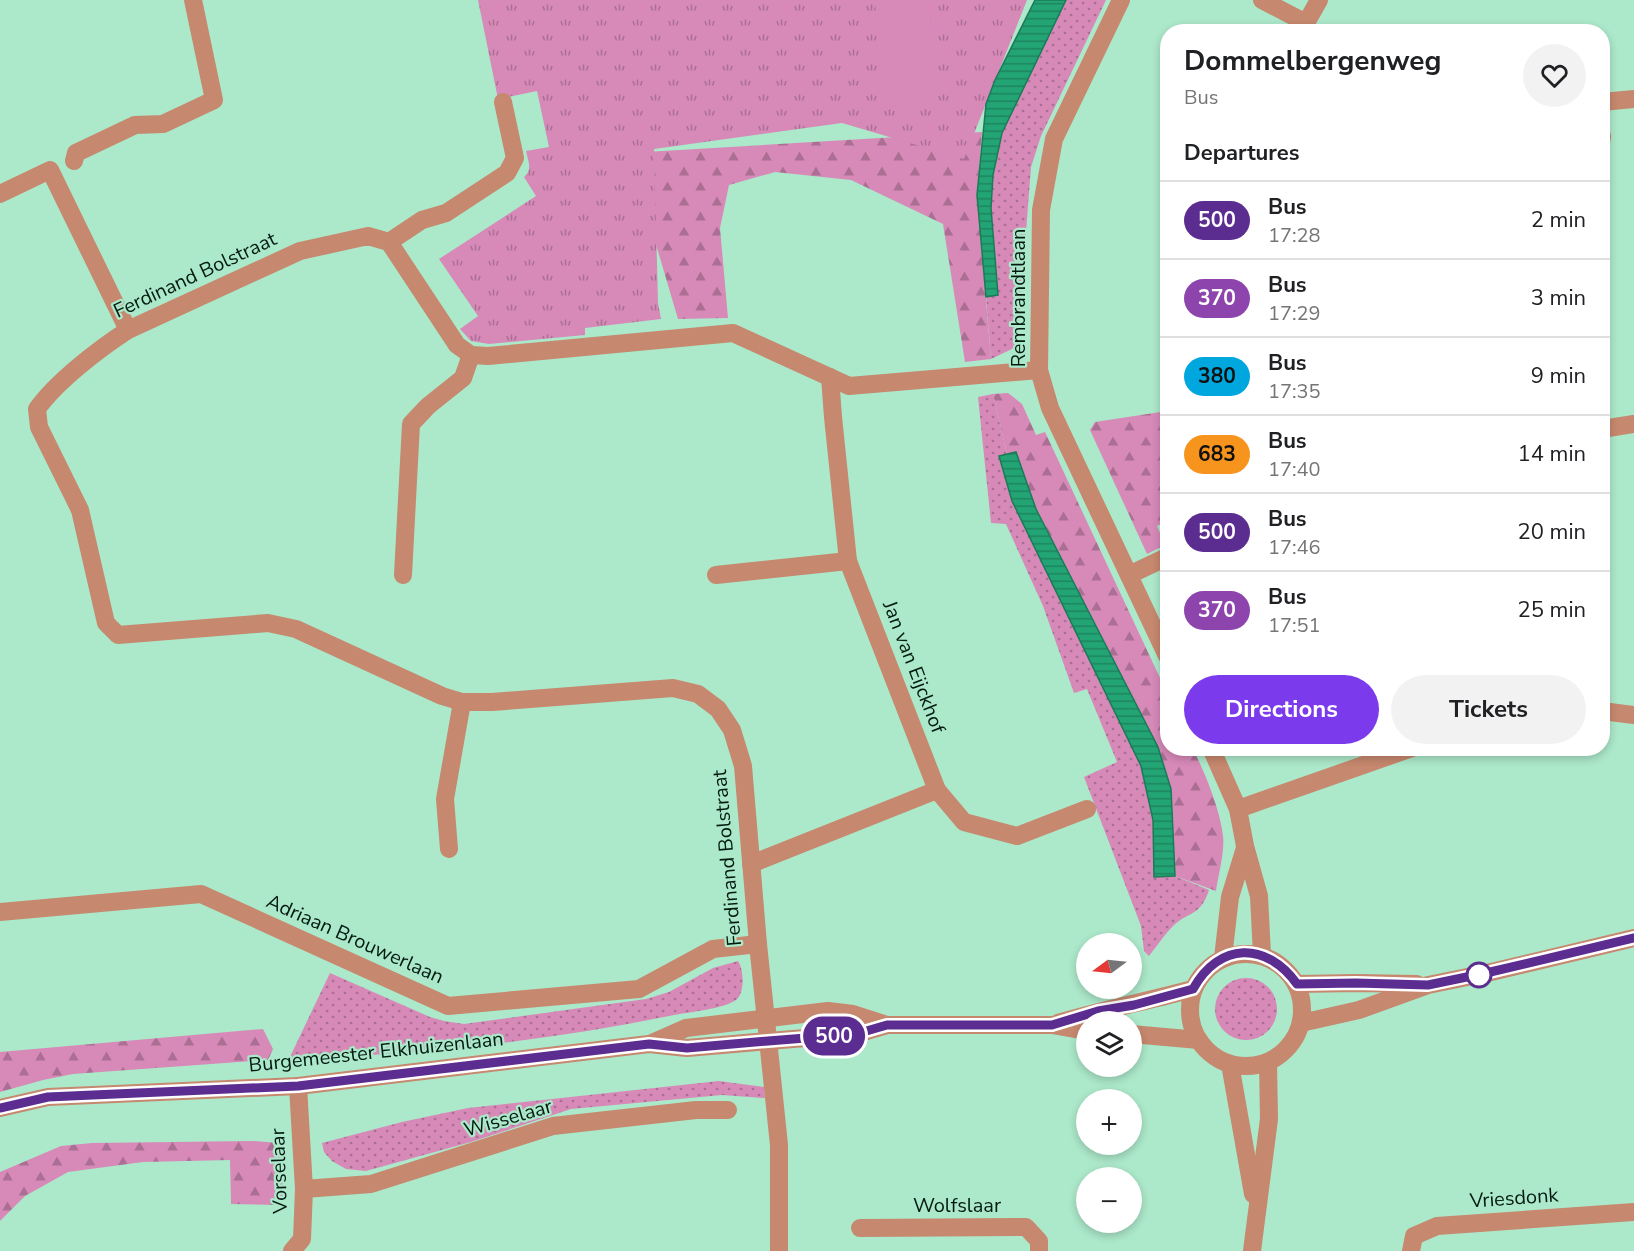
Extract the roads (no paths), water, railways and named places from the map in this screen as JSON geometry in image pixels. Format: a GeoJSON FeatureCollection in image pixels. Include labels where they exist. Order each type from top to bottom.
{"type":"FeatureCollection","features":[{"type":"Feature","properties":{"kind":"street"},"geometry":{"type":"LineString","coordinates":[[74,161],[76,153],[135,125],[163,124],[214,100],[193,0]]}},
{"type":"Feature","properties":{"kind":"street","name":"Rembrandtlaan"},"geometry":{"type":"LineString","coordinates":[[1121,0],[1054,139],[1041,210],[1039,370],[1050,408],[1160,641]]}},
{"type":"Feature","properties":{"kind":"street"},"geometry":{"type":"LineString","coordinates":[[1262,0],[1299,24]]}},
{"type":"Feature","properties":{"kind":"street"},"geometry":{"type":"LineString","coordinates":[[1306,24],[1319,0]]}},
{"type":"Feature","properties":{"kind":"street"},"geometry":{"type":"LineString","coordinates":[[1610,101],[1634,99]]}},
{"type":"Feature","properties":{"kind":"street"},"geometry":{"type":"LineString","coordinates":[[503,102],[515,158],[507,173],[446,213],[422,220],[388,242],[457,345],[471,355],[488,356],[733,333],[849,386],[1039,370]]}},
{"type":"Feature","properties":{"kind":"street"},"geometry":{"type":"LineString","coordinates":[[0,194],[50,170],[128,330]]}},
{"type":"Feature","properties":{"kind":"street","name":"Ferdinand Bolstraat"},"geometry":{"type":"LineString","coordinates":[[388,242],[368,236],[300,250],[128,330],[108,343],[46,396],[37,409],[39,428],[80,510],[106,623],[118,635],[268,623],[287,627],[296,629],[442,696],[462,702],[492,702],[673,688],[698,694],[718,709],[732,730],[743,766],[768,1041]]}},
{"type":"Feature","properties":{"kind":"street"},"geometry":{"type":"LineString","coordinates":[[403,575],[411,424],[428,406],[462,378],[471,355]]}},
{"type":"Feature","properties":{"kind":"street","name":"Jan van Eijckhof"},"geometry":{"type":"LineString","coordinates":[[830,377],[849,561],[937,790],[964,822],[1017,836],[1087,809]]}},
{"type":"Feature","properties":{"kind":"street"},"geometry":{"type":"LineString","coordinates":[[1610,428],[1634,424]]}},
{"type":"Feature","properties":{"kind":"street"},"geometry":{"type":"LineString","coordinates":[[1129,576],[1160,560]]}},
{"type":"Feature","properties":{"kind":"street"},"geometry":{"type":"LineString","coordinates":[[716,575],[849,561]]}},
{"type":"Feature","properties":{"kind":"street"},"geometry":{"type":"LineString","coordinates":[[449,849],[445,799],[462,702]]}},
{"type":"Feature","properties":{"kind":"street"},"geometry":{"type":"LineString","coordinates":[[1610,712],[1634,715]]}},
{"type":"Feature","properties":{"kind":"street"},"geometry":{"type":"LineString","coordinates":[[1214,756],[1238,809],[1245,846],[1259,896],[1262,955]]}},
{"type":"Feature","properties":{"kind":"street"},"geometry":{"type":"LineString","coordinates":[[1238,809],[1389,756]]}},
{"type":"Feature","properties":{"kind":"street"},"geometry":{"type":"LineString","coordinates":[[751,864],[937,790]]}},
{"type":"Feature","properties":{"kind":"street"},"geometry":{"type":"LineString","coordinates":[[1223,958],[1230,897],[1245,846]]}},
{"type":"Feature","properties":{"kind":"street","name":"Adriaan Brouwerlaan"},"geometry":{"type":"LineString","coordinates":[[0,912],[201,894],[448,1006],[639,989],[713,949],[758,944]]}},
{"type":"Feature","properties":{"kind":"street"},"geometry":{"type":"LineString","coordinates":[[1301,1023],[1350,1013],[1428,985],[1634,938]]}},
{"type":"Feature","properties":{"kind":"street"},"geometry":{"type":"LineString","coordinates":[[1242,953],[1262,955],[1282,966],[1297,984],[1302,997],[1301,1023],[1289,1047],[1268,1062],[1248,1066],[1230,1064],[1212,1055],[1199,1040],[1191,1024],[1190,1007],[1193,989],[1200,976],[1210,965],[1223,958],[1242,953]]}},
{"type":"Feature","properties":{"kind":"street"},"geometry":{"type":"LineString","coordinates":[[1297,984],[1428,985]]}},
{"type":"Feature","properties":{"kind":"street","name":"Burgemeester Elkhuizenlaan"},"geometry":{"type":"LineString","coordinates":[[1052,1025],[1098,1011],[1134,1005],[1193,989]]}},
{"type":"Feature","properties":{"kind":"street","name":"Burgemeester Elkhuizenlaan"},"geometry":{"type":"LineString","coordinates":[[649,1044],[686,1028],[828,1011],[853,1014],[887,1025]]}},
{"type":"Feature","properties":{"kind":"street","name":"Burgemeester Elkhuizenlaan"},"geometry":{"type":"LineString","coordinates":[[0,1108],[48,1097],[298,1086],[649,1044],[687,1048],[856,1034],[887,1025],[1052,1025],[1076,1029]]}},
{"type":"Feature","properties":{"kind":"street"},"geometry":{"type":"LineString","coordinates":[[1142,1035],[1199,1040]]}},
{"type":"Feature","properties":{"kind":"street"},"geometry":{"type":"LineString","coordinates":[[768,1041],[779,1145],[780,1251]]}},
{"type":"Feature","properties":{"kind":"street"},"geometry":{"type":"LineString","coordinates":[[1252,1251],[1269,1119],[1268,1062]]}},
{"type":"Feature","properties":{"kind":"street"},"geometry":{"type":"LineString","coordinates":[[1230,1064],[1256,1211]]}},
{"type":"Feature","properties":{"kind":"street","name":"Vorselaar"},"geometry":{"type":"LineString","coordinates":[[292,1251],[302,1239],[304,1189],[298,1086]]}},
{"type":"Feature","properties":{"kind":"street","name":"Wisselaar"},"geometry":{"type":"LineString","coordinates":[[304,1189],[371,1184],[553,1126],[696,1110],[728,1110]]}},
{"type":"Feature","properties":{"kind":"street","name":"Vriesdonk"},"geometry":{"type":"LineString","coordinates":[[1411,1251],[1414,1236],[1437,1226],[1634,1212]]}},
{"type":"Feature","properties":{"kind":"street","name":"Wolfslaar"},"geometry":{"type":"LineString","coordinates":[[860,1228],[1026,1227],[1039,1241],[1039,1251]]}}]}
